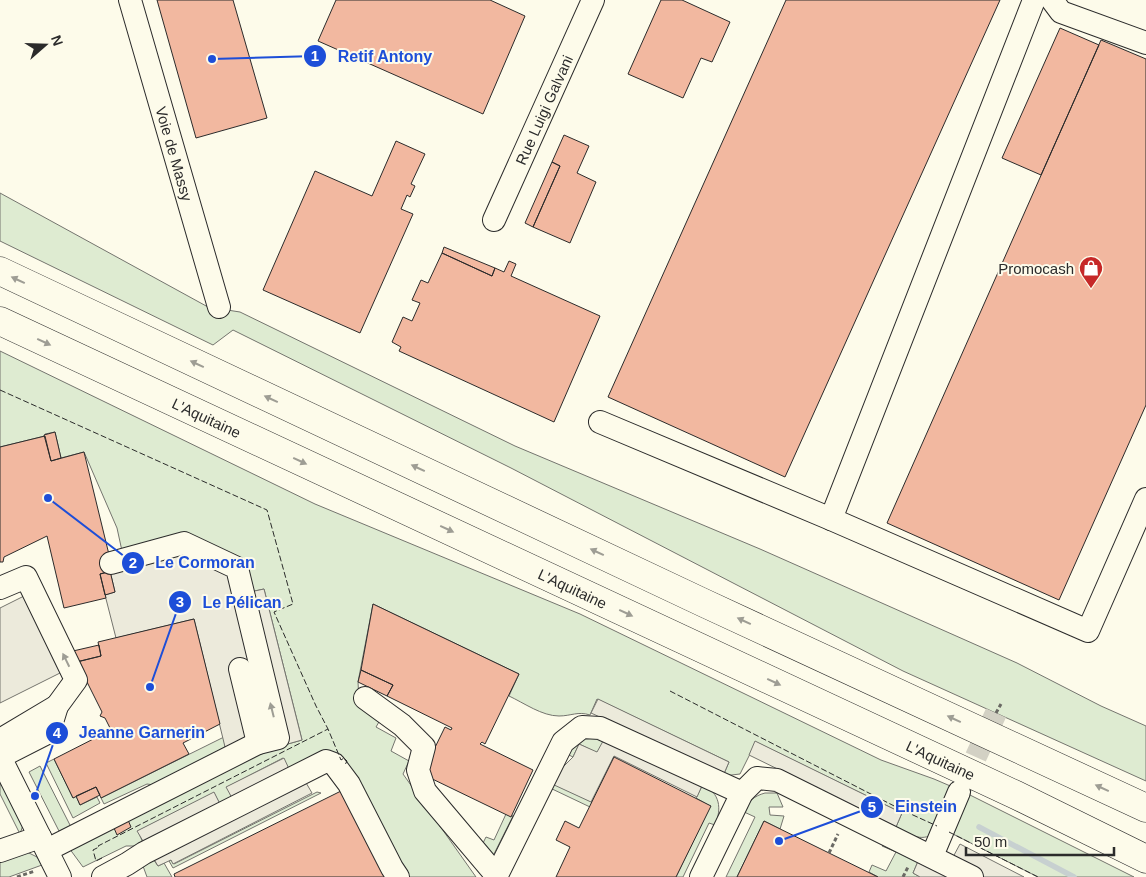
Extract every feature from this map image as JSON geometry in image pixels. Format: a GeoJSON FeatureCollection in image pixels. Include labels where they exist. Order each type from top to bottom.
{"type":"FeatureCollection","features":[{"type":"Feature","properties":{"kind":"highway"},"geometry":{"type":"LineString","coordinates":[[0,271],[704,603],[1146,808]]}},
{"type":"Feature","properties":{"kind":"highway","name":"L'Aquitaine"},"geometry":{"type":"LineString","coordinates":[[0,322],[1016,795],[1146,859]]}},
{"type":"Feature","properties":{"kind":"street","name":"Voie de Massy"},"geometry":{"type":"LineString","coordinates":[[130,0],[219,307]]}},
{"type":"Feature","properties":{"kind":"street","name":"Rue Luigi Galvani"},"geometry":{"type":"LineString","coordinates":[[494,220],[594,0]]}},
{"type":"Feature","properties":{"kind":"street"},"geometry":{"type":"LineString","coordinates":[[831,518],[1034,0]]}},
{"type":"Feature","properties":{"kind":"street"},"geometry":{"type":"LineString","coordinates":[[1052,0],[1061,12],[1146,43]]}},
{"type":"Feature","properties":{"kind":"street"},"geometry":{"type":"LineString","coordinates":[[600,422],[831,518],[1088,631],[1146,499]]}},
{"type":"Feature","properties":{"kind":"street"},"geometry":{"type":"LineString","coordinates":[[0,851],[47,858],[258,743],[278,738],[237,568],[184,543],[111,563]]}},
{"type":"Feature","properties":{"kind":"street"},"geometry":{"type":"LineString","coordinates":[[0,588],[26,577],[76,680],[57,706],[49,732],[0,757],[47,858]]}},
{"type":"Feature","properties":{"kind":"street"},"geometry":{"type":"LineString","coordinates":[[240,670],[258,743]]}},
{"type":"Feature","properties":{"kind":"street"},"geometry":{"type":"LineString","coordinates":[[366,698],[402,725],[424,747],[418,770],[425,791],[496,876],[563,742],[582,726],[600,728],[742,793]]}},
{"type":"Feature","properties":{"kind":"street"},"geometry":{"type":"LineString","coordinates":[[0,740],[57,706]]}},
{"type":"Feature","properties":{"kind":"street"},"geometry":{"type":"LineString","coordinates":[[102,877],[131,871],[144,853],[326,761],[334,764],[349,784],[398,877]]}},
{"type":"Feature","properties":{"kind":"street"},"geometry":{"type":"LineString","coordinates":[[700,877],[742,793],[757,778],[777,780],[972,877]]}},
{"type":"Feature","properties":{"kind":"street"},"geometry":{"type":"LineString","coordinates":[[932,856],[959,792]]}},
{"type":"Feature","properties":{"kind":"path"},"geometry":{"type":"LineString","coordinates":[[996,713],[1001,704]]}},
{"type":"Feature","properties":{"kind":"path"},"geometry":{"type":"LineString","coordinates":[[17,877],[47,858]]}},
{"type":"Feature","properties":{"kind":"green space"},"geometry":{"type":"Polygon","coordinates":[[[0,193],[208,307],[240,312],[515,446],[760,549],[1017,663],[1101,706],[1146,726],[1146,781],[903,671],[511,468],[233,330],[213,345],[0,241],[0,193]]]}},
{"type":"Feature","properties":{"kind":"green space"},"geometry":{"type":"Polygon","coordinates":[[[0,351],[315,504],[580,614],[881,760],[955,788],[931,835],[917,837],[896,827],[902,813],[756,742],[740,774],[723,776],[729,762],[597,699],[590,715],[582,713],[563,716],[553,715],[533,709],[509,696],[519,674],[373,604],[358,682],[359,701],[383,715],[376,727],[396,738],[391,751],[409,761],[403,774],[476,877],[405,877],[344,763],[347,761],[344,758],[289,769],[283,758],[227,787],[232,798],[220,804],[214,793],[138,831],[143,843],[136,846],[126,846],[83,867],[69,848],[253,757],[277,747],[302,740],[264,589],[250,592],[122,551],[117,528],[84,452],[61,458],[55,432],[0,447],[0,351]]]}},
{"type":"Feature","properties":{"kind":"green space"},"geometry":{"type":"Polygon","coordinates":[[[606,736],[614,756],[612,760],[579,744],[573,757],[569,755],[575,738],[606,736]]]}},
{"type":"Feature","properties":{"kind":"green space"},"geometry":{"type":"Polygon","coordinates":[[[224,737],[225,747],[154,785],[147,784],[104,804],[101,798],[224,737]]]}},
{"type":"Feature","properties":{"kind":"green space"},"geometry":{"type":"Polygon","coordinates":[[[54,759],[73,798],[76,796],[80,805],[97,797],[100,803],[73,818],[46,763],[54,759]]]}},
{"type":"Feature","properties":{"kind":"green space"},"geometry":{"type":"Polygon","coordinates":[[[40,766],[71,827],[59,831],[29,772],[40,766]]]}},
{"type":"Feature","properties":{"kind":"green space"},"geometry":{"type":"Polygon","coordinates":[[[550,782],[592,802],[590,807],[548,787],[550,782]]]}},
{"type":"Feature","properties":{"kind":"green space"},"geometry":{"type":"Polygon","coordinates":[[[2,784],[23,825],[20,834],[0,794],[0,785],[2,784]]]}},
{"type":"Feature","properties":{"kind":"green space"},"geometry":{"type":"Polygon","coordinates":[[[703,784],[713,792],[718,802],[717,819],[715,825],[709,823],[683,877],[676,877],[710,806],[696,798],[703,784]]]}},
{"type":"Feature","properties":{"kind":"green space"},"geometry":{"type":"Polygon","coordinates":[[[317,792],[321,793],[173,868],[169,861],[171,860],[174,864],[317,792]]]}},
{"type":"Feature","properties":{"kind":"green space"},"geometry":{"type":"Polygon","coordinates":[[[765,793],[777,793],[783,807],[769,807],[770,815],[784,816],[780,829],[764,821],[737,877],[726,877],[755,817],[742,811],[752,799],[765,793]]]}},
{"type":"Feature","properties":{"kind":"green space"},"geometry":{"type":"Polygon","coordinates":[[[966,793],[1134,877],[1038,877],[949,832],[966,793]]]}},
{"type":"Feature","properties":{"kind":"green space"},"geometry":{"type":"Polygon","coordinates":[[[506,814],[513,816],[493,856],[482,845],[486,837],[494,840],[506,814]]]}},
{"type":"Feature","properties":{"kind":"green space"},"geometry":{"type":"Polygon","coordinates":[[[884,844],[919,859],[913,873],[920,877],[878,877],[869,872],[872,865],[886,871],[896,852],[882,846],[884,844]]]}},
{"type":"Feature","properties":{"kind":"green space"},"geometry":{"type":"Polygon","coordinates":[[[27,852],[37,857],[42,865],[9,877],[0,877],[0,857],[27,852]]]}},
{"type":"Feature","properties":{"kind":"green space"},"geometry":{"type":"Polygon","coordinates":[[[153,859],[158,866],[164,863],[172,877],[147,877],[143,866],[153,859]]]}},
{"type":"Feature","properties":{"kind":"shaded area"},"geometry":{"type":"Polygon","coordinates":[[[189,535],[250,592],[264,589],[302,740],[277,747],[225,747],[194,619],[116,638],[105,595],[115,592],[110,571],[189,535]]]}},
{"type":"Feature","properties":{"kind":"shaded area"},"geometry":{"type":"Polygon","coordinates":[[[28,594],[66,670],[0,703],[0,608],[28,594]]]}},
{"type":"Feature","properties":{"kind":"shaded area"},"geometry":{"type":"Polygon","coordinates":[[[598,699],[729,762],[723,776],[709,770],[697,797],[614,756],[591,802],[552,784],[559,771],[573,757],[579,744],[597,752],[613,723],[591,713],[598,699]]]}},
{"type":"Feature","properties":{"kind":"shaded area"},"geometry":{"type":"Polygon","coordinates":[[[755,741],[902,813],[896,827],[749,755],[755,741]]]}},
{"type":"Feature","properties":{"kind":"shaded area"},"geometry":{"type":"Polygon","coordinates":[[[284,758],[290,771],[305,781],[312,793],[173,864],[171,860],[158,866],[137,831],[214,792],[220,804],[232,798],[226,787],[284,758]]]}},
{"type":"Feature","properties":{"kind":"shaded area"},"geometry":{"type":"Polygon","coordinates":[[[960,844],[1024,877],[920,877],[913,873],[919,859],[945,872],[960,844]]]}},
{"type":"Feature","properties":{"kind":"building"},"geometry":{"type":"Polygon","coordinates":[[[157,0],[233,0],[267,118],[196,138],[157,0]]]}},
{"type":"Feature","properties":{"kind":"building"},"geometry":{"type":"Polygon","coordinates":[[[336,0],[490,0],[525,16],[483,114],[318,41],[336,0]]]}},
{"type":"Feature","properties":{"kind":"building"},"geometry":{"type":"Polygon","coordinates":[[[661,0],[682,0],[730,22],[712,62],[701,58],[683,98],[628,74],[661,0]]]}},
{"type":"Feature","properties":{"kind":"building"},"geometry":{"type":"Polygon","coordinates":[[[786,0],[1000,0],[785,477],[608,397],[786,0]]]}},
{"type":"Feature","properties":{"kind":"building"},"geometry":{"type":"Polygon","coordinates":[[[1060,28],[1099,45],[1041,175],[1002,158],[1060,28]]]}},
{"type":"Feature","properties":{"kind":"building"},"geometry":{"type":"Polygon","coordinates":[[[1101,40],[1146,59],[1146,405],[1059,600],[887,523],[1101,40]]]}},
{"type":"Feature","properties":{"kind":"building"},"geometry":{"type":"Polygon","coordinates":[[[564,135],[589,146],[577,173],[596,182],[570,243],[533,227],[560,166],[552,162],[564,135]]]}},
{"type":"Feature","properties":{"kind":"building"},"geometry":{"type":"Polygon","coordinates":[[[396,141],[425,154],[411,184],[415,186],[410,197],[407,195],[401,209],[413,214],[360,333],[263,290],[315,171],[372,196],[396,141]]]}},
{"type":"Feature","properties":{"kind":"building"},"geometry":{"type":"Polygon","coordinates":[[[552,162],[560,166],[533,227],[525,223],[552,162]]]}},
{"type":"Feature","properties":{"kind":"building"},"geometry":{"type":"Polygon","coordinates":[[[444,247],[495,268],[492,276],[442,253],[444,247]]]}},
{"type":"Feature","properties":{"kind":"building"},"geometry":{"type":"Polygon","coordinates":[[[442,253],[492,276],[495,268],[504,272],[509,261],[516,264],[511,276],[600,316],[554,422],[399,351],[401,347],[392,342],[403,317],[412,321],[420,303],[412,300],[421,280],[428,283],[442,253]]]}},
{"type":"Feature","properties":{"kind":"building"},"geometry":{"type":"Polygon","coordinates":[[[55,432],[61,458],[51,461],[44,435],[55,432]]]}},
{"type":"Feature","properties":{"kind":"building"},"geometry":{"type":"Polygon","coordinates":[[[45,436],[51,461],[84,452],[113,571],[100,574],[106,598],[64,608],[47,536],[4,557],[3,562],[0,562],[0,447],[45,436]]]}},
{"type":"Feature","properties":{"kind":"building"},"geometry":{"type":"Polygon","coordinates":[[[110,571],[115,592],[105,595],[100,574],[110,571]]]}},
{"type":"Feature","properties":{"kind":"building"},"geometry":{"type":"Polygon","coordinates":[[[373,604],[519,674],[485,744],[482,742],[480,744],[533,770],[511,817],[422,774],[445,727],[451,730],[452,728],[387,696],[393,685],[361,670],[373,604]]]}},
{"type":"Feature","properties":{"kind":"building"},"geometry":{"type":"Polygon","coordinates":[[[194,619],[220,724],[183,743],[189,754],[101,798],[96,787],[73,798],[54,759],[111,730],[105,718],[100,716],[102,712],[77,662],[101,656],[98,642],[194,619]]]}},
{"type":"Feature","properties":{"kind":"building"},"geometry":{"type":"Polygon","coordinates":[[[99,645],[101,656],[76,662],[73,651],[99,645]]]}},
{"type":"Feature","properties":{"kind":"building"},"geometry":{"type":"Polygon","coordinates":[[[361,670],[393,685],[387,696],[358,682],[361,670]]]}},
{"type":"Feature","properties":{"kind":"building"},"geometry":{"type":"Polygon","coordinates":[[[614,757],[711,806],[676,877],[556,877],[570,847],[556,840],[565,821],[579,828],[614,757]]]}},
{"type":"Feature","properties":{"kind":"building"},"geometry":{"type":"Polygon","coordinates":[[[96,787],[100,795],[80,805],[76,796],[96,787]]]}},
{"type":"Feature","properties":{"kind":"building"},"geometry":{"type":"Polygon","coordinates":[[[343,790],[386,877],[175,877],[174,874],[343,790]]]}},
{"type":"Feature","properties":{"kind":"building"},"geometry":{"type":"Polygon","coordinates":[[[128,820],[131,827],[117,835],[114,828],[128,820]]]}},
{"type":"Feature","properties":{"kind":"building"},"geometry":{"type":"Polygon","coordinates":[[[764,821],[829,853],[878,877],[737,877],[764,821]]]}},
{"type":"Feature","properties":{"kind":"waterway"},"geometry":{"type":"LineString","coordinates":[[979,827],[1074,877]]}},
{"type":"Feature","properties":{"kind":"tunnel"},"geometry":{"type":"LineString","coordinates":[[962,787],[996,713]]}},
{"type":"Feature","properties":{"kind":"fence"},"geometry":{"type":"LineString","coordinates":[[0,390],[267,510],[293,604],[274,612],[328,729]]}},
{"type":"Feature","properties":{"kind":"fence"},"geometry":{"type":"LineString","coordinates":[[670,691],[902,810],[937,826]]}},
{"type":"Feature","properties":{"kind":"fence"},"geometry":{"type":"LineString","coordinates":[[102,858],[96,861],[93,850],[98,846],[328,729],[341,760],[344,758],[347,761],[345,765]]}},
{"type":"Feature","properties":{"kind":"fence"},"geometry":{"type":"LineString","coordinates":[[949,832],[1038,877]]}},
{"type":"Feature","properties":{"kind":"place","name":"Retif Antony"},"geometry":{"type":"Point","coordinates":[212,59]}},
{"type":"Feature","properties":{"kind":"place","name":"Promocash"},"geometry":{"type":"Point","coordinates":[1091,289]}},
{"type":"Feature","properties":{"kind":"place","name":"Le Cormoran"},"geometry":{"type":"Point","coordinates":[48,498]}},
{"type":"Feature","properties":{"kind":"place","name":"Le Pélican"},"geometry":{"type":"Point","coordinates":[150,687]}},
{"type":"Feature","properties":{"kind":"place","name":"Jeanne Garnerin"},"geometry":{"type":"Point","coordinates":[35,796]}},
{"type":"Feature","properties":{"kind":"place","name":"Einstein"},"geometry":{"type":"Point","coordinates":[779,841]}}]}
